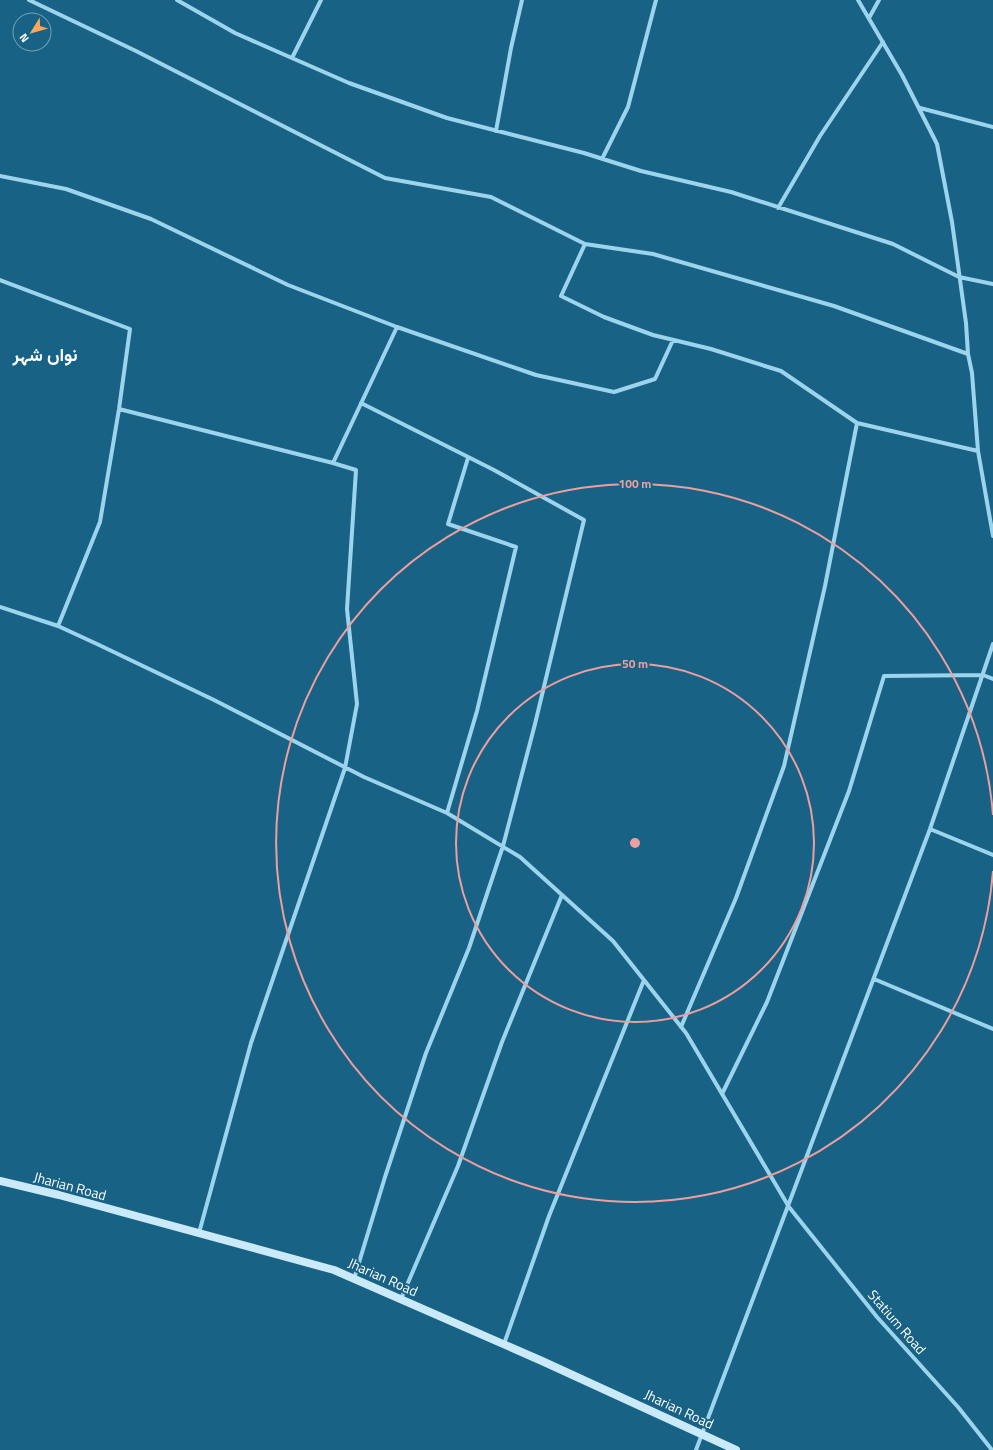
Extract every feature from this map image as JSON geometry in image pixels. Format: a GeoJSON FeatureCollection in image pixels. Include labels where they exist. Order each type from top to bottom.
{"type":"FeatureCollection","features":[{"type":"Feature","properties":{"kind":"street"},"geometry":{"type":"LineString","coordinates":[[29,0],[136,51],[385,178],[491,197],[585,244],[653,254],[676,260],[834,306],[968,354]]}},
{"type":"Feature","properties":{"kind":"street"},"geometry":{"type":"LineString","coordinates":[[177,0],[235,33],[292,58],[356,85],[447,118],[602,159],[641,171],[731,192],[893,244],[960,276],[993,284]]}},
{"type":"Feature","properties":{"kind":"street"},"geometry":{"type":"LineString","coordinates":[[292,58],[321,0]]}},
{"type":"Feature","properties":{"kind":"street"},"geometry":{"type":"LineString","coordinates":[[496,131],[511,48],[522,0]]}},
{"type":"Feature","properties":{"kind":"street"},"geometry":{"type":"LineString","coordinates":[[602,159],[628,107],[656,0]]}},
{"type":"Feature","properties":{"kind":"street"},"geometry":{"type":"LineString","coordinates":[[858,0],[920,108],[937,144],[960,276],[968,354],[972,373],[978,451],[993,536]]}},
{"type":"Feature","properties":{"kind":"street"},"geometry":{"type":"LineString","coordinates":[[869,18],[879,0]]}},
{"type":"Feature","properties":{"kind":"street"},"geometry":{"type":"LineString","coordinates":[[778,208],[820,136],[883,42]]}},
{"type":"Feature","properties":{"kind":"street"},"geometry":{"type":"LineString","coordinates":[[920,108],[993,127]]}},
{"type":"Feature","properties":{"kind":"street"},"geometry":{"type":"LineString","coordinates":[[0,176],[66,189],[151,219],[288,285],[397,327],[536,375],[614,392],[655,379],[673,340]]}},
{"type":"Feature","properties":{"kind":"street"},"geometry":{"type":"LineString","coordinates":[[585,244],[561,296],[604,317],[653,335],[711,349],[781,371],[857,423],[978,451]]}},
{"type":"Feature","properties":{"kind":"street"},"geometry":{"type":"LineString","coordinates":[[0,280],[130,329],[119,409],[100,522],[58,626]]}},
{"type":"Feature","properties":{"kind":"street"},"geometry":{"type":"LineString","coordinates":[[333,463],[397,327]]}},
{"type":"Feature","properties":{"kind":"street"},"geometry":{"type":"LineString","coordinates":[[354,1279],[385,1177],[426,1053],[469,948],[503,846],[535,724],[584,520],[361,403]]}},
{"type":"Feature","properties":{"kind":"street"},"geometry":{"type":"LineString","coordinates":[[119,409],[356,470],[348,609],[357,704],[345,768],[251,1043],[198,1233]]}},
{"type":"Feature","properties":{"kind":"street"},"geometry":{"type":"LineString","coordinates":[[681,1026],[736,898],[784,766],[825,586],[857,423]]}},
{"type":"Feature","properties":{"kind":"street"},"geometry":{"type":"LineString","coordinates":[[448,814],[477,711],[516,547],[448,524],[468,458]]}},
{"type":"Feature","properties":{"kind":"street","name":"Statium Road"},"geometry":{"type":"LineString","coordinates":[[0,607],[58,626],[214,700],[345,768],[448,814],[520,857],[612,941],[681,1026],[789,1207],[876,1317],[958,1407],[992,1450]]}},
{"type":"Feature","properties":{"kind":"street"},"geometry":{"type":"LineString","coordinates":[[696,1450],[789,1207],[930,829],[993,644]]}},
{"type":"Feature","properties":{"kind":"street"},"geometry":{"type":"LineString","coordinates":[[722,1094],[767,1002],[849,791],[884,676],[983,675],[993,679]]}},
{"type":"Feature","properties":{"kind":"street"},"geometry":{"type":"LineString","coordinates":[[930,829],[993,855]]}},
{"type":"Feature","properties":{"kind":"street"},"geometry":{"type":"LineString","coordinates":[[401,1299],[458,1166],[502,1042],[562,895]]}},
{"type":"Feature","properties":{"kind":"street"},"geometry":{"type":"LineString","coordinates":[[874,979],[993,1029]]}},
{"type":"Feature","properties":{"kind":"street"},"geometry":{"type":"LineString","coordinates":[[504,1344],[549,1216],[644,980]]}},
{"type":"Feature","properties":{"kind":"street","name":"Jharian Road"},"geometry":{"type":"LineString","coordinates":[[0,1181],[334,1270],[504,1344],[736,1450]]}},
{"type":"Feature","properties":{"kind":"district","name":"نواں شہر"},"geometry":{"type":"Point","coordinates":[45,355]}}]}
